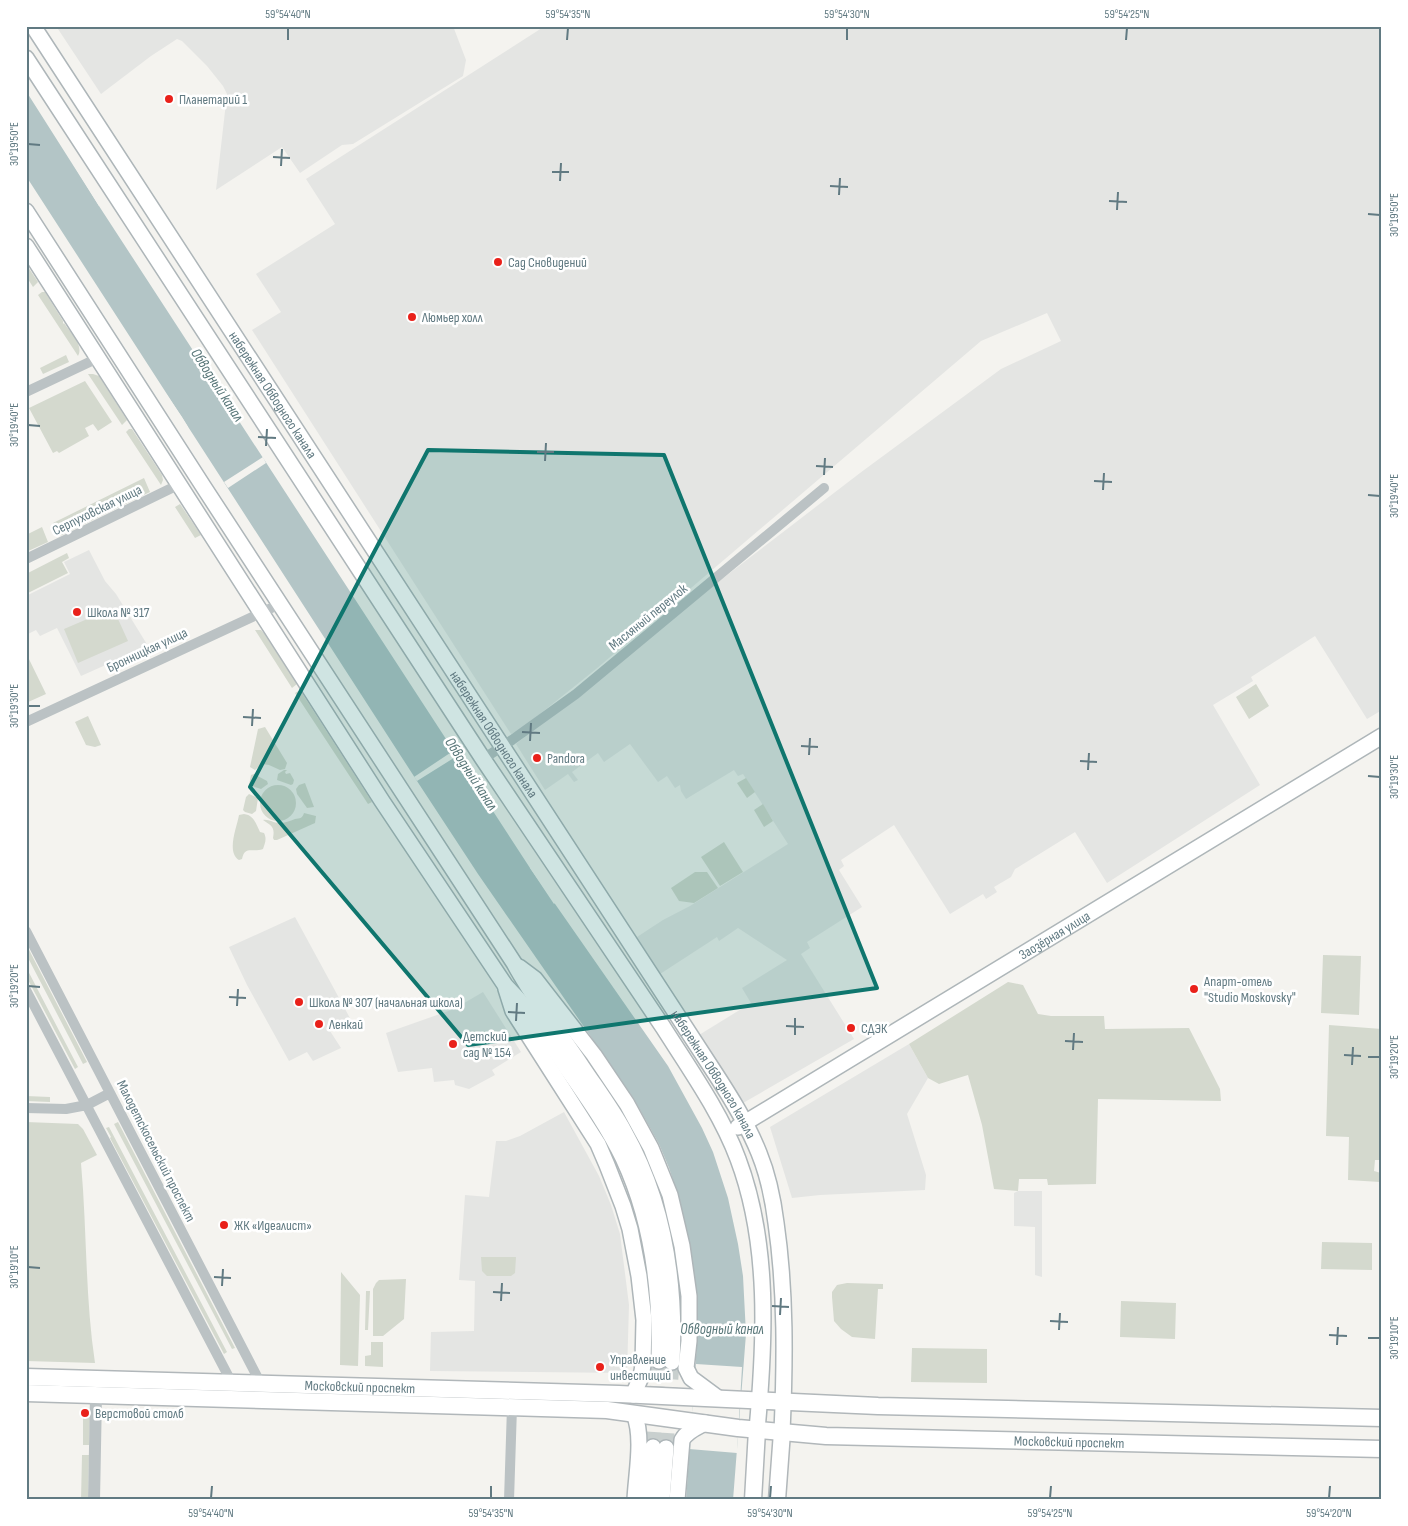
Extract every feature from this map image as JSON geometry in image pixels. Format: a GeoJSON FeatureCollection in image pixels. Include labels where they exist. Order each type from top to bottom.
{"type":"FeatureCollection","features":[{"type":"Feature","properties":{"kind":"main road","name":"набережная Обводного канала"},"geometry":{"type":"LineString","coordinates":[[33,26],[718,1077],[745,1122],[760,1154],[766,1174],[779,1240],[783,1312],[783,1401],[777,1500]]}},
{"type":"Feature","properties":{"kind":"main road","name":"набережная Обводного канала"},"geometry":{"type":"LineString","coordinates":[[26,58],[483,759],[686,1062],[727,1134],[744,1177],[758,1238],[762,1307],[762,1370],[753,1500]]}},
{"type":"Feature","properties":{"kind":"main road"},"geometry":{"type":"LineString","coordinates":[[26,211],[514,963],[526,985],[566,1041],[616,1118],[645,1176],[661,1224],[668,1266],[673,1320],[665,1362],[659,1320],[655,1267],[647,1226],[632,1180],[612,1137],[523,1004],[505,985],[382,801],[26,246]]}},
{"type":"Feature","properties":{"kind":"main road","name":"Заозёрная улица"},"geometry":{"type":"LineString","coordinates":[[727,1134],[1382,736]]}},
{"type":"Feature","properties":{"kind":"main road"},"geometry":{"type":"LineString","coordinates":[[514,963],[535,979],[594,1055],[627,1104],[651,1148],[670,1195],[682,1246],[689,1296],[689,1341],[686,1368],[694,1381],[718,1398]]}},
{"type":"Feature","properties":{"kind":"main road"},"geometry":{"type":"LineString","coordinates":[[505,985],[513,1011],[598,1144],[624,1206],[636,1253],[644,1320],[642,1371],[633,1395]]}},
{"type":"Feature","properties":{"kind":"main road","name":"Московский проспект"},"geometry":{"type":"LineString","coordinates":[[26,1377],[760,1400]]}},
{"type":"Feature","properties":{"kind":"main road","name":"Московский проспект"},"geometry":{"type":"LineString","coordinates":[[26,1393],[607,1410],[696,1425],[826,1436],[1382,1449]]}},
{"type":"Feature","properties":{"kind":"main road"},"geometry":{"type":"LineString","coordinates":[[760,1400],[878,1406],[1382,1418]]}},
{"type":"Feature","properties":{"kind":"main road"},"geometry":{"type":"LineString","coordinates":[[634,1414],[638,1422],[639,1437],[635,1500]]}},
{"type":"Feature","properties":{"kind":"main road"},"geometry":{"type":"LineString","coordinates":[[677,1500],[682,1440],[686,1433],[696,1425]]}},
{"type":"Feature","properties":{"kind":"main road"},"geometry":{"type":"LineString","coordinates":[[649,1500],[659,1447],[662,1500]]}},
{"type":"Feature","properties":{"kind":"street"},"geometry":{"type":"LineString","coordinates":[[26,392],[98,358]]}},
{"type":"Feature","properties":{"kind":"street","name":"Серпуховская улица"},"geometry":{"type":"LineString","coordinates":[[26,559],[180,484]]}},
{"type":"Feature","properties":{"kind":"street","name":"Масляный переулок"},"geometry":{"type":"LineString","coordinates":[[483,759],[576,694],[824,488]]}},
{"type":"Feature","properties":{"kind":"street","name":"Бронницкая улица"},"geometry":{"type":"LineString","coordinates":[[26,722],[280,604]]}},
{"type":"Feature","properties":{"kind":"street","name":"Малодетскосельский проспект"},"geometry":{"type":"LineString","coordinates":[[26,931],[261,1384]]}},
{"type":"Feature","properties":{"kind":"street"},"geometry":{"type":"LineString","coordinates":[[26,990],[241,1400]]}},
{"type":"Feature","properties":{"kind":"street"},"geometry":{"type":"LineString","coordinates":[[26,1108],[66,1109],[87,1105],[110,1093]]}},
{"type":"Feature","properties":{"kind":"street"},"geometry":{"type":"LineString","coordinates":[[94,1500],[96,1395]]}},
{"type":"Feature","properties":{"kind":"street"},"geometry":{"type":"LineString","coordinates":[[509,1500],[512,1407]]}},
{"type":"Feature","properties":{"kind":"highlighted area"},"geometry":{"type":"Polygon","coordinates":[[[428,450],[664,455],[877,988],[468,1045],[250,787],[428,450]]]}},
{"type":"Feature","properties":{"kind":"shaded area"},"geometry":{"type":"Polygon","coordinates":[[[56,26],[453,26],[466,60],[463,76],[353,144],[342,145],[300,173],[282,147],[216,190],[227,94],[207,66],[182,41],[177,39],[101,94],[56,26]]]}},
{"type":"Feature","properties":{"kind":"shaded area"},"geometry":{"type":"Polygon","coordinates":[[[545,26],[1382,26],[1382,710],[1367,719],[1315,636],[1251,677],[1253,681],[1213,705],[1260,785],[1107,883],[1075,832],[1015,869],[1011,877],[994,887],[997,892],[986,899],[983,894],[950,914],[894,825],[841,860],[844,866],[839,870],[862,907],[807,942],[810,948],[801,954],[854,1039],[743,1103],[699,1035],[751,1003],[742,988],[787,960],[738,928],[719,941],[717,937],[660,974],[637,937],[788,844],[743,774],[738,776],[734,770],[686,799],[680,785],[675,788],[667,776],[658,782],[630,744],[604,762],[598,753],[572,772],[578,780],[574,782],[568,774],[545,790],[516,744],[654,631],[860,473],[1001,369],[1061,341],[1047,313],[981,341],[596,669],[520,730],[511,734],[252,330],[281,312],[256,274],[335,224],[306,179],[545,26]]]}},
{"type":"Feature","properties":{"kind":"shaded area"},"geometry":{"type":"Polygon","coordinates":[[[26,264],[38,282],[33,287],[26,276],[26,264]]]}},
{"type":"Feature","properties":{"kind":"shaded area"},"geometry":{"type":"Polygon","coordinates":[[[45,292],[63,324],[76,339],[79,347],[78,356],[38,295],[45,292]]]}},
{"type":"Feature","properties":{"kind":"shaded area"},"geometry":{"type":"Polygon","coordinates":[[[66,355],[69,362],[43,374],[40,368],[66,355]]]}},
{"type":"Feature","properties":{"kind":"shaded area"},"geometry":{"type":"Polygon","coordinates":[[[88,374],[99,376],[127,420],[122,425],[88,374]]]}},
{"type":"Feature","properties":{"kind":"shaded area"},"geometry":{"type":"Polygon","coordinates":[[[85,381],[112,422],[98,431],[93,424],[85,428],[89,436],[59,453],[57,451],[53,453],[29,408],[85,381]]]}},
{"type":"Feature","properties":{"kind":"shaded area"},"geometry":{"type":"Polygon","coordinates":[[[132,429],[162,475],[161,485],[126,432],[132,429]]]}},
{"type":"Feature","properties":{"kind":"shaded area"},"geometry":{"type":"Polygon","coordinates":[[[144,478],[150,492],[60,536],[53,523],[144,478]]]}},
{"type":"Feature","properties":{"kind":"shaded area"},"geometry":{"type":"Polygon","coordinates":[[[180,504],[201,535],[195,538],[175,507],[180,504]]]}},
{"type":"Feature","properties":{"kind":"shaded area"},"geometry":{"type":"Polygon","coordinates":[[[42,527],[48,542],[26,552],[26,535],[42,527]]]}},
{"type":"Feature","properties":{"kind":"shaded area","name":"Школа № 317"},"geometry":{"type":"Polygon","coordinates":[[[89,550],[105,581],[116,594],[148,646],[81,676],[57,628],[40,636],[36,630],[26,635],[26,593],[28,595],[70,574],[64,562],[89,550]]]}},
{"type":"Feature","properties":{"kind":"shaded area"},"geometry":{"type":"Polygon","coordinates":[[[67,553],[69,558],[62,562],[68,573],[28,593],[26,590],[26,574],[67,553]]]}},
{"type":"Feature","properties":{"kind":"shaded area"},"geometry":{"type":"Polygon","coordinates":[[[113,608],[128,641],[78,663],[64,629],[113,608]]]}},
{"type":"Feature","properties":{"kind":"shaded area"},"geometry":{"type":"Polygon","coordinates":[[[255,630],[261,630],[264,633],[297,684],[292,688],[255,630]]]}},
{"type":"Feature","properties":{"kind":"shaded area"},"geometry":{"type":"Polygon","coordinates":[[[26,653],[46,694],[26,703],[26,653]]]}},
{"type":"Feature","properties":{"kind":"shaded area"},"geometry":{"type":"Polygon","coordinates":[[[1256,684],[1269,706],[1249,719],[1236,697],[1256,684]]]}},
{"type":"Feature","properties":{"kind":"shaded area"},"geometry":{"type":"Polygon","coordinates":[[[300,690],[372,802],[368,804],[295,693],[300,690]]]}},
{"type":"Feature","properties":{"kind":"shaded area"},"geometry":{"type":"Polygon","coordinates":[[[88,716],[101,745],[95,747],[86,745],[75,722],[88,716]]]}},
{"type":"Feature","properties":{"kind":"shaded area"},"geometry":{"type":"Polygon","coordinates":[[[265,727],[287,763],[285,769],[280,770],[262,764],[255,770],[250,767],[258,729],[265,727]]]}},
{"type":"Feature","properties":{"kind":"shaded area"},"geometry":{"type":"Polygon","coordinates":[[[287,770],[286,774],[290,773],[294,780],[293,784],[277,780],[278,774],[287,770]]]}},
{"type":"Feature","properties":{"kind":"shaded area"},"geometry":{"type":"Polygon","coordinates":[[[254,774],[267,781],[268,784],[261,789],[249,785],[251,775],[254,774]]]}},
{"type":"Feature","properties":{"kind":"shaded area"},"geometry":{"type":"Polygon","coordinates":[[[746,778],[755,792],[747,798],[737,783],[746,778]]]}},
{"type":"Feature","properties":{"kind":"shaded area"},"geometry":{"type":"Polygon","coordinates":[[[305,783],[314,807],[307,808],[297,794],[296,789],[299,785],[305,783]]]}},
{"type":"Feature","properties":{"kind":"shaded area"},"geometry":{"type":"Polygon","coordinates":[[[278,785],[285,786],[291,790],[295,796],[295,810],[291,816],[285,820],[278,821],[271,820],[265,816],[261,810],[260,803],[261,796],[265,790],[271,786],[278,785]]]}},
{"type":"Feature","properties":{"kind":"shaded area"},"geometry":{"type":"Polygon","coordinates":[[[249,794],[258,798],[256,811],[252,814],[243,810],[246,797],[249,794]]]}},
{"type":"Feature","properties":{"kind":"shaded area"},"geometry":{"type":"Polygon","coordinates":[[[763,804],[773,821],[764,827],[754,810],[763,804]]]}},
{"type":"Feature","properties":{"kind":"shaded area"},"geometry":{"type":"Polygon","coordinates":[[[304,813],[316,816],[315,823],[277,840],[273,838],[274,831],[272,827],[263,820],[283,823],[301,818],[304,813]]]}},
{"type":"Feature","properties":{"kind":"shaded area"},"geometry":{"type":"Polygon","coordinates":[[[244,814],[252,818],[260,832],[264,833],[265,841],[263,849],[247,851],[242,859],[239,860],[233,851],[233,839],[239,815],[244,814]]]}},
{"type":"Feature","properties":{"kind":"shaded area"},"geometry":{"type":"Polygon","coordinates":[[[724,842],[743,872],[720,886],[701,857],[724,842]]]}},
{"type":"Feature","properties":{"kind":"shaded area"},"geometry":{"type":"Polygon","coordinates":[[[695,872],[707,872],[718,888],[694,903],[679,901],[671,888],[695,872]]]}},
{"type":"Feature","properties":{"kind":"shaded area","name":"Школа № 307 (начальная школа)"},"geometry":{"type":"Polygon","coordinates":[[[295,917],[351,1020],[330,1031],[341,1048],[313,1061],[307,1052],[289,1061],[247,985],[229,947],[295,917]]]}},
{"type":"Feature","properties":{"kind":"shaded area"},"geometry":{"type":"Polygon","coordinates":[[[26,944],[87,1062],[83,1064],[26,954],[26,944]]]}},
{"type":"Feature","properties":{"kind":"shaded area"},"geometry":{"type":"Polygon","coordinates":[[[1323,955],[1361,956],[1359,1015],[1321,1013],[1323,955]]]}},
{"type":"Feature","properties":{"kind":"shaded area"},"geometry":{"type":"Polygon","coordinates":[[[26,967],[78,1067],[75,1069],[26,976],[26,967]]]}},
{"type":"Feature","properties":{"kind":"shaded area"},"geometry":{"type":"Polygon","coordinates":[[[1008,982],[1023,985],[1038,1014],[1051,1016],[1104,1016],[1105,1029],[1189,1028],[1220,1089],[1221,1101],[1098,1099],[1096,1184],[1048,1185],[1047,1179],[1019,1179],[1018,1191],[994,1189],[982,1125],[968,1075],[939,1084],[928,1078],[909,1044],[1008,982]]]}},
{"type":"Feature","properties":{"kind":"shaded area","name":"Детский сад № 154"},"geometry":{"type":"Polygon","coordinates":[[[483,992],[521,1052],[492,1070],[495,1075],[469,1089],[455,1085],[454,1080],[434,1082],[432,1068],[398,1072],[386,1033],[454,1009],[483,992]]]}},
{"type":"Feature","properties":{"kind":"shaded area"},"geometry":{"type":"Polygon","coordinates":[[[1329,1025],[1382,1029],[1382,1160],[1375,1160],[1374,1171],[1381,1173],[1380,1182],[1348,1180],[1349,1137],[1326,1136],[1329,1025]]]}},
{"type":"Feature","properties":{"kind":"shaded area"},"geometry":{"type":"Polygon","coordinates":[[[909,1044],[928,1078],[907,1114],[926,1175],[925,1190],[792,1198],[770,1127],[909,1044]]]}},
{"type":"Feature","properties":{"kind":"shaded area"},"geometry":{"type":"Polygon","coordinates":[[[26,1096],[50,1097],[50,1102],[26,1101],[26,1096]]]}},
{"type":"Feature","properties":{"kind":"shaded area"},"geometry":{"type":"Polygon","coordinates":[[[564,1112],[599,1176],[620,1234],[629,1305],[627,1373],[430,1371],[431,1332],[474,1331],[475,1281],[459,1280],[465,1195],[489,1197],[496,1141],[506,1141],[520,1136],[564,1112]]]}},
{"type":"Feature","properties":{"kind":"shaded area"},"geometry":{"type":"Polygon","coordinates":[[[26,1122],[78,1124],[83,1129],[97,1155],[81,1163],[89,1313],[95,1363],[26,1361],[26,1122]]]}},
{"type":"Feature","properties":{"kind":"shaded area"},"geometry":{"type":"Polygon","coordinates":[[[118,1122],[235,1348],[232,1349],[114,1124],[118,1122]]]}},
{"type":"Feature","properties":{"kind":"shaded area"},"geometry":{"type":"Polygon","coordinates":[[[109,1127],[227,1352],[224,1354],[110,1138],[106,1128],[109,1127]]]}},
{"type":"Feature","properties":{"kind":"shaded area"},"geometry":{"type":"Polygon","coordinates":[[[1018,1191],[1042,1191],[1042,1277],[1035,1275],[1035,1227],[1014,1226],[1014,1193],[1018,1191]]]}},
{"type":"Feature","properties":{"kind":"shaded area"},"geometry":{"type":"Polygon","coordinates":[[[1322,1242],[1372,1243],[1372,1270],[1321,1269],[1322,1242]]]}},
{"type":"Feature","properties":{"kind":"shaded area"},"geometry":{"type":"Polygon","coordinates":[[[481,1257],[516,1257],[515,1273],[511,1276],[487,1276],[482,1271],[481,1257]]]}},
{"type":"Feature","properties":{"kind":"shaded area"},"geometry":{"type":"Polygon","coordinates":[[[341,1272],[360,1295],[358,1366],[340,1365],[341,1272]]]}},
{"type":"Feature","properties":{"kind":"shaded area"},"geometry":{"type":"Polygon","coordinates":[[[406,1279],[404,1319],[383,1336],[373,1336],[373,1289],[376,1283],[379,1280],[406,1279]]]}},
{"type":"Feature","properties":{"kind":"shaded area"},"geometry":{"type":"Polygon","coordinates":[[[847,1283],[883,1284],[883,1289],[878,1289],[875,1339],[852,1337],[834,1321],[832,1292],[837,1285],[847,1283]]]}},
{"type":"Feature","properties":{"kind":"shaded area"},"geometry":{"type":"Polygon","coordinates":[[[366,1291],[370,1291],[368,1330],[365,1330],[366,1291]]]}},
{"type":"Feature","properties":{"kind":"shaded area"},"geometry":{"type":"Polygon","coordinates":[[[1121,1301],[1176,1303],[1175,1339],[1120,1337],[1121,1301]]]}},
{"type":"Feature","properties":{"kind":"shaded area"},"geometry":{"type":"Polygon","coordinates":[[[371,1342],[383,1342],[383,1367],[365,1366],[365,1356],[371,1355],[371,1342]]]}},
{"type":"Feature","properties":{"kind":"shaded area"},"geometry":{"type":"Polygon","coordinates":[[[912,1348],[987,1349],[987,1383],[911,1382],[912,1348]]]}},
{"type":"Feature","properties":{"kind":"shaded area"},"geometry":{"type":"Polygon","coordinates":[[[83,1417],[90,1417],[89,1445],[83,1445],[83,1417]]]}},
{"type":"Feature","properties":{"kind":"shaded area"},"geometry":{"type":"Polygon","coordinates":[[[82,1455],[89,1455],[88,1500],[81,1500],[82,1455]]]}},
{"type":"Feature","properties":{"kind":"water","name":"Обводный канал"},"geometry":{"type":"Polygon","coordinates":[[[26,91],[530,868],[668,1066],[702,1128],[713,1152],[728,1198],[743,1276],[746,1334],[733,1500],[686,1500],[697,1342],[697,1296],[690,1245],[677,1192],[659,1144],[634,1099],[478,874],[417,781],[26,176],[26,91]]]}},
{"type":"Feature","properties":{"kind":"pier"},"geometry":{"type":"Polygon","coordinates":[[[75,162],[101,205],[99,206],[73,164],[75,162]]]}},
{"type":"Feature","properties":{"kind":"pier"},"geometry":{"type":"Polygon","coordinates":[[[167,395],[188,427],[186,428],[179,418],[165,396],[167,395]]]}},
{"type":"Feature","properties":{"kind":"pier"},"geometry":{"type":"Polygon","coordinates":[[[263,457],[266,463],[228,488],[224,482],[263,457]]]}},
{"type":"Feature","properties":{"kind":"pier"},"geometry":{"type":"Polygon","coordinates":[[[453,751],[457,756],[417,781],[414,777],[453,751]]]}},
{"type":"Feature","properties":{"kind":"pier"},"geometry":{"type":"Polygon","coordinates":[[[532,866],[556,902],[554,904],[530,868],[532,866]]]}},
{"type":"Feature","properties":{"kind":"pier"},"geometry":{"type":"Polygon","coordinates":[[[696,1364],[742,1367],[737,1453],[689,1449],[696,1364]]]}},
{"type":"Feature","properties":{"kind":"tunnel"},"geometry":{"type":"LineString","coordinates":[[653,1447],[659,1361]]}},
{"type":"Feature","properties":{"kind":"tunnel"},"geometry":{"type":"LineString","coordinates":[[666,1448],[672,1362]]}},
{"type":"Feature","properties":{"kind":"place","name":"Планетарий 1"},"geometry":{"type":"Point","coordinates":[169,99]}},
{"type":"Feature","properties":{"kind":"place","name":"Сад Сновидений"},"geometry":{"type":"Point","coordinates":[498,262]}},
{"type":"Feature","properties":{"kind":"place","name":"Люмьер холл"},"geometry":{"type":"Point","coordinates":[412,317]}},
{"type":"Feature","properties":{"kind":"place","name":"Школа № 317"},"geometry":{"type":"Point","coordinates":[77,612]}},
{"type":"Feature","properties":{"kind":"place","name":"Pandora"},"geometry":{"type":"Point","coordinates":[537,758]}},
{"type":"Feature","properties":{"kind":"place","name":"Апарт-отель \"Studio Moskovsky\""},"geometry":{"type":"Point","coordinates":[1194,989]}},
{"type":"Feature","properties":{"kind":"place","name":"Школа № 307 (начальная школа)"},"geometry":{"type":"Point","coordinates":[299,1002]}},
{"type":"Feature","properties":{"kind":"place","name":"Ленкай"},"geometry":{"type":"Point","coordinates":[319,1024]}},
{"type":"Feature","properties":{"kind":"place","name":"СДЭК"},"geometry":{"type":"Point","coordinates":[851,1028]}},
{"type":"Feature","properties":{"kind":"place","name":"Детский сад № 154"},"geometry":{"type":"Point","coordinates":[453,1044]}},
{"type":"Feature","properties":{"kind":"place","name":"ЖК «Идеалист»"},"geometry":{"type":"Point","coordinates":[224,1225]}},
{"type":"Feature","properties":{"kind":"place","name":"Управление инвестиций"},"geometry":{"type":"Point","coordinates":[600,1367]}},
{"type":"Feature","properties":{"kind":"place","name":"Верстовой столб"},"geometry":{"type":"Point","coordinates":[85,1413]}}]}
